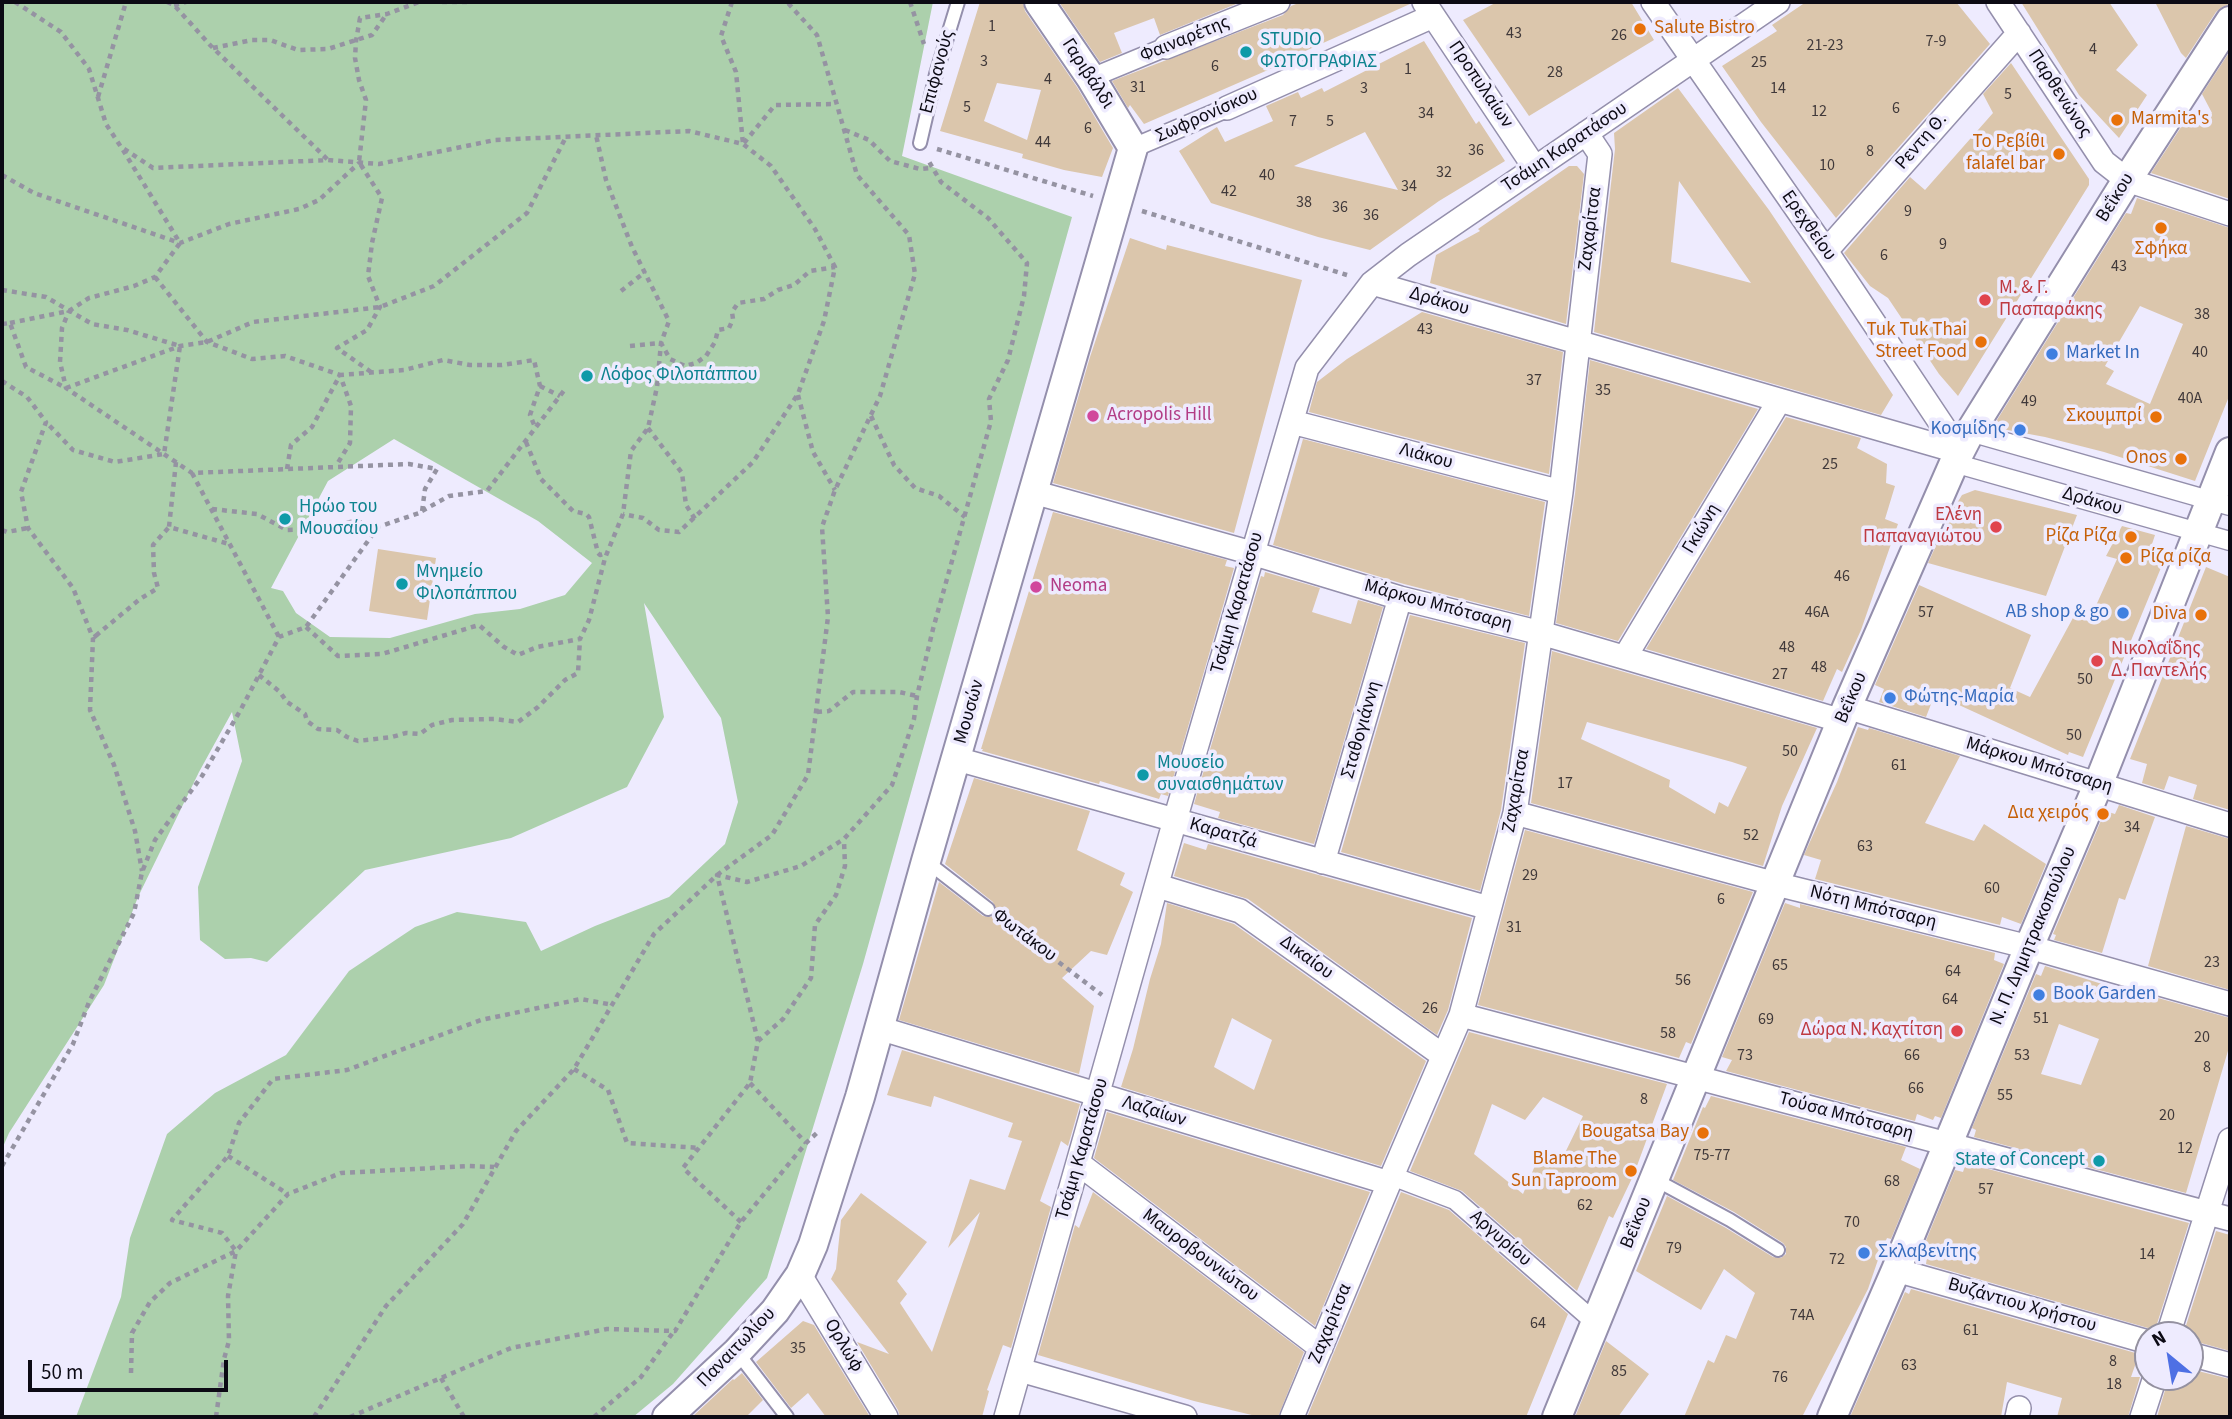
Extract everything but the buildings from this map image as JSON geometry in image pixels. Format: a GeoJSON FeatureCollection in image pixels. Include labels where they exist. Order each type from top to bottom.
{"type":"FeatureCollection","features":[{"type":"Feature","properties":{"kind":"street","name":"Γαριβάλδι"},"geometry":{"type":"LineString","coordinates":[[1039,2],[1091,78],[1133,148]]}},
{"type":"Feature","properties":{"kind":"street","name":"Ερεχθείου"},"geometry":{"type":"LineString","coordinates":[[1653,2],[1962,449]]}},
{"type":"Feature","properties":{"kind":"street","name":"Τσάμη Καρατάσου"},"geometry":{"type":"LineString","coordinates":[[1006,1417],[1175,820],[1307,368],[1372,283],[1408,255],[1778,2]]}},
{"type":"Feature","properties":{"kind":"street","name":"Παρθενώνος"},"geometry":{"type":"LineString","coordinates":[[1998,2],[2104,162],[2127,180]]}},
{"type":"Feature","properties":{"kind":"street","name":"Φαιναρέτης"},"geometry":{"type":"LineString","coordinates":[[1091,78],[1268,4]]}},
{"type":"Feature","properties":{"kind":"street","name":"Σωφρονίσκου"},"geometry":{"type":"LineString","coordinates":[[1133,148],[1227,108],[1429,9]]}},
{"type":"Feature","properties":{"kind":"street","name":"Προπυλαίων"},"geometry":{"type":"LineString","coordinates":[[1429,9],[1535,168]]}},
{"type":"Feature","properties":{"kind":"street","name":"Βεΐκου"},"geometry":{"type":"LineString","coordinates":[[1557,1417],[1845,714],[1962,449],[2127,180],[2230,21]]}},
{"type":"Feature","properties":{"kind":"street","name":"Ρεντη Θ."},"geometry":{"type":"LineString","coordinates":[[1826,251],[2019,33]]}},
{"type":"Feature","properties":{"kind":"street","name":"Ζαχαρίτσα"},"geometry":{"type":"LineString","coordinates":[[1292,1417],[1461,1015],[1515,813],[1561,492],[1601,154],[1586,133]]}},
{"type":"Feature","properties":{"kind":"street","name":"Μουσών"},"geometry":{"type":"LineString","coordinates":[[800,1275],[813,1245],[856,1109],[1133,148]]}},
{"type":"Feature","properties":{"kind":"street"},"geometry":{"type":"LineString","coordinates":[[2127,180],[2230,214]]}},
{"type":"Feature","properties":{"kind":"street","name":"Δράκου"},"geometry":{"type":"LineString","coordinates":[[1372,283],[1779,401],[1962,449],[2220,503]]}},
{"type":"Feature","properties":{"kind":"street","name":"Γκιώνη"},"geometry":{"type":"LineString","coordinates":[[1625,657],[1779,401]]}},
{"type":"Feature","properties":{"kind":"street","name":"Λιάκου"},"geometry":{"type":"LineString","coordinates":[[1292,422],[1561,492]]}},
{"type":"Feature","properties":{"kind":"street","name":"Δράκου"},"geometry":{"type":"LineString","coordinates":[[1962,449],[2230,541]]}},
{"type":"Feature","properties":{"kind":"street","name":"Ν. Π. Δημητρακοπούλου"},"geometry":{"type":"LineString","coordinates":[[1832,1417],[2098,785],[2198,531],[2220,503],[2230,452]]}},
{"type":"Feature","properties":{"kind":"street","name":"Μάρκου Μπότσαρη"},"geometry":{"type":"LineString","coordinates":[[1033,492],[1401,598],[1845,714],[2230,825]]}},
{"type":"Feature","properties":{"kind":"street","name":"Σταθογιάννη"},"geometry":{"type":"LineString","coordinates":[[1323,862],[1401,598]]}},
{"type":"Feature","properties":{"kind":"street","name":"Καρατζά"},"geometry":{"type":"LineString","coordinates":[[957,759],[1489,908]]}},
{"type":"Feature","properties":{"kind":"street","name":"Νότη Μπότσαρη"},"geometry":{"type":"LineString","coordinates":[[1515,813],[1776,884],[2029,947],[2230,1004]]}},
{"type":"Feature","properties":{"kind":"street","name":"Δικαίου"},"geometry":{"type":"LineString","coordinates":[[1158,886],[1240,911],[1443,1055]]}},
{"type":"Feature","properties":{"kind":"street","name":"Τούσα Μπότσαρη"},"geometry":{"type":"LineString","coordinates":[[1461,1015],[2230,1219]]}},
{"type":"Feature","properties":{"kind":"street","name":"Λαζαίων"},"geometry":{"type":"LineString","coordinates":[[879,1028],[1098,1095],[1390,1179]]}},
{"type":"Feature","properties":{"kind":"street"},"geometry":{"type":"LineString","coordinates":[[2173,1321],[2230,1140]]}},
{"type":"Feature","properties":{"kind":"street","name":"Μαυροβουνιώτου"},"geometry":{"type":"LineString","coordinates":[[1079,1163],[1321,1348]]}},
{"type":"Feature","properties":{"kind":"street","name":"Αργυρίου"},"geometry":{"type":"LineString","coordinates":[[1390,1179],[1455,1200],[1597,1324]]}},
{"type":"Feature","properties":{"kind":"street","name":"Βυζάντιου Χρήστου"},"geometry":{"type":"LineString","coordinates":[[1896,1270],[2134,1338]]}},
{"type":"Feature","properties":{"kind":"street","name":"Παναιτωλίου"},"geometry":{"type":"LineString","coordinates":[[667,1417],[737,1352],[775,1311],[800,1275]]}},
{"type":"Feature","properties":{"kind":"street","name":"Ορλώφ"},"geometry":{"type":"LineString","coordinates":[[800,1275],[886,1417]]}},
{"type":"Feature","properties":{"kind":"street"},"geometry":{"type":"LineString","coordinates":[[2204,1358],[2230,1365]]}},
{"type":"Feature","properties":{"kind":"street"},"geometry":{"type":"LineString","coordinates":[[1020,1370],[1185,1417]]}},
{"type":"Feature","properties":{"kind":"street"},"geometry":{"type":"LineString","coordinates":[[2142,1417],[2150,1391]]}},
{"type":"Feature","properties":{"kind":"lane","name":"Επιφανούς"},"geometry":{"type":"LineString","coordinates":[[920,143],[936,74],[958,2]]}},
{"type":"Feature","properties":{"kind":"lane","name":"Φωτάκου"},"geometry":{"type":"LineString","coordinates":[[926,861],[988,909]]}},
{"type":"Feature","properties":{"kind":"lane"},"geometry":{"type":"LineString","coordinates":[[1654,1179],[1730,1220],[1778,1250]]}},
{"type":"Feature","properties":{"kind":"lane"},"geometry":{"type":"LineString","coordinates":[[737,1352],[787,1417]]}},
{"type":"Feature","properties":{"kind":"path"},"geometry":{"type":"LineString","coordinates":[[15,2],[61,32],[89,69],[106,124],[180,243]]}},
{"type":"Feature","properties":{"kind":"path"},"geometry":{"type":"LineString","coordinates":[[98,98],[127,2]]}},
{"type":"Feature","properties":{"kind":"path"},"geometry":{"type":"LineString","coordinates":[[167,2],[174,5],[212,47],[328,160]]}},
{"type":"Feature","properties":{"kind":"path"},"geometry":{"type":"LineString","coordinates":[[174,5],[186,2]]}},
{"type":"Feature","properties":{"kind":"path"},"geometry":{"type":"LineString","coordinates":[[380,307],[368,276],[382,198],[359,162],[366,100],[355,58],[356,41],[360,18],[387,14],[419,2]]}},
{"type":"Feature","properties":{"kind":"path"},"geometry":{"type":"LineString","coordinates":[[442,2],[472,2]]}},
{"type":"Feature","properties":{"kind":"path"},"geometry":{"type":"LineString","coordinates":[[732,2],[721,36],[736,72],[743,144]]}},
{"type":"Feature","properties":{"kind":"path"},"geometry":{"type":"LineString","coordinates":[[314,1417],[386,1306],[463,1224],[516,1131],[574,1069],[653,934],[717,875],[772,835],[808,775],[828,617],[822,527],[835,490],[880,397],[915,274],[909,235],[857,175],[817,35],[787,2]]}},
{"type":"Feature","properties":{"kind":"path"},"geometry":{"type":"LineString","coordinates":[[910,2],[936,74]]}},
{"type":"Feature","properties":{"kind":"path"},"geometry":{"type":"LineString","coordinates":[[212,47],[252,40],[270,40],[298,50],[317,50],[372,35],[387,14]]}},
{"type":"Feature","properties":{"kind":"path"},"geometry":{"type":"LineString","coordinates":[[743,144],[775,106],[837,104]]}},
{"type":"Feature","properties":{"kind":"path"},"geometry":{"type":"LineString","coordinates":[[844,130],[869,140],[890,161],[920,169],[931,168]]}},
{"type":"Feature","properties":{"kind":"path"},"geometry":{"type":"LineString","coordinates":[[121,147],[153,168],[328,160],[379,164],[495,140],[566,136],[689,131],[743,144],[771,166],[815,229],[835,267],[824,321],[798,394],[753,462],[695,519],[680,532],[659,530],[643,517],[623,514]]}},
{"type":"Feature","properties":{"kind":"path"},"geometry":{"type":"LineString","coordinates":[[259,675],[280,692],[287,702],[305,714],[307,720],[318,729],[337,730],[358,741],[406,733],[420,734],[432,725],[452,720],[494,719],[518,722],[565,680],[578,673],[580,639],[589,620],[607,553],[623,514],[631,451],[648,428],[657,387],[661,343],[669,321],[632,247],[606,180],[596,135]]}},
{"type":"Feature","properties":{"kind":"path"},"geometry":{"type":"LineString","coordinates":[[66,388],[180,346],[207,342],[253,322],[380,307],[434,286],[527,213],[566,136]]}},
{"type":"Feature","properties":{"kind":"path"},"geometry":{"type":"LineString","coordinates":[[717,875],[747,882],[802,866],[844,839],[892,785],[914,719],[917,696],[991,421],[989,399],[1008,360],[1024,296],[1027,262],[988,218],[941,182],[931,168],[920,143]]}},
{"type":"Feature","properties":{"kind":"path"},"geometry":{"type":"LineString","coordinates":[[920,143],[1372,283]]}},
{"type":"Feature","properties":{"kind":"path"},"geometry":{"type":"LineString","coordinates":[[2,324],[69,311],[89,298],[134,286],[155,277],[180,243],[229,224],[299,209],[319,200],[359,162]]}},
{"type":"Feature","properties":{"kind":"path"},"geometry":{"type":"LineString","coordinates":[[2,175],[34,193],[180,243]]}},
{"type":"Feature","properties":{"kind":"path"},"geometry":{"type":"LineString","coordinates":[[661,343],[670,359],[685,366],[696,363],[706,356],[715,342],[718,330],[729,328],[737,303],[764,299],[778,290],[794,285],[810,271],[835,267]]}},
{"type":"Feature","properties":{"kind":"path"},"geometry":{"type":"LineString","coordinates":[[621,291],[645,272]]}},
{"type":"Feature","properties":{"kind":"path"},"geometry":{"type":"LineString","coordinates":[[155,277],[207,342],[252,359],[285,356],[340,375],[404,370],[443,360],[481,365],[534,360],[540,386],[530,415],[536,427]]}},
{"type":"Feature","properties":{"kind":"path"},"geometry":{"type":"LineString","coordinates":[[2,290],[46,298],[92,324],[127,330],[180,346]]}},
{"type":"Feature","properties":{"kind":"path"},"geometry":{"type":"LineString","coordinates":[[371,372],[337,348],[367,330],[380,307]]}},
{"type":"Feature","properties":{"kind":"path"},"geometry":{"type":"LineString","coordinates":[[66,388],[61,362],[62,328],[69,311]]}},
{"type":"Feature","properties":{"kind":"path"},"geometry":{"type":"LineString","coordinates":[[10,323],[26,368],[66,388],[192,472],[279,638]]}},
{"type":"Feature","properties":{"kind":"path"},"geometry":{"type":"LineString","coordinates":[[630,346],[661,343]]}},
{"type":"Feature","properties":{"kind":"path"},"geometry":{"type":"LineString","coordinates":[[164,454],[180,346]]}},
{"type":"Feature","properties":{"kind":"path"},"geometry":{"type":"LineString","coordinates":[[336,467],[350,443],[351,406],[340,375]]}},
{"type":"Feature","properties":{"kind":"path"},"geometry":{"type":"LineString","coordinates":[[287,469],[291,445],[312,427],[340,375]]}},
{"type":"Feature","properties":{"kind":"path"},"geometry":{"type":"LineString","coordinates":[[2,381],[27,397],[73,450],[115,462],[164,454]]}},
{"type":"Feature","properties":{"kind":"path"},"geometry":{"type":"LineString","coordinates":[[540,386],[560,396]]}},
{"type":"Feature","properties":{"kind":"path"},"geometry":{"type":"LineString","coordinates":[[211,509],[257,514],[287,530],[319,528],[355,521],[378,527],[422,512],[449,496],[487,491],[566,388]]}},
{"type":"Feature","properties":{"kind":"path"},"geometry":{"type":"LineString","coordinates":[[798,394],[813,452],[835,490]]}},
{"type":"Feature","properties":{"kind":"path"},"geometry":{"type":"LineString","coordinates":[[871,416],[894,465],[915,488],[939,496],[965,517]]}},
{"type":"Feature","properties":{"kind":"path"},"geometry":{"type":"LineString","coordinates":[[46,422],[21,492],[28,528],[74,588],[93,638],[90,710],[114,765],[135,831],[142,872]]}},
{"type":"Feature","properties":{"kind":"path"},"geometry":{"type":"LineString","coordinates":[[648,428],[682,473],[686,505],[695,519]]}},
{"type":"Feature","properties":{"kind":"path"},"geometry":{"type":"LineString","coordinates":[[526,441],[541,479],[573,511],[589,517],[598,553],[607,553]]}},
{"type":"Feature","properties":{"kind":"path"},"geometry":{"type":"LineString","coordinates":[[93,638],[158,588],[154,573],[153,545],[169,527],[176,462]]}},
{"type":"Feature","properties":{"kind":"path"},"geometry":{"type":"LineString","coordinates":[[192,472],[409,464],[437,469],[425,489],[422,512]]}},
{"type":"Feature","properties":{"kind":"path"},"geometry":{"type":"LineString","coordinates":[[169,527],[230,544]]}},
{"type":"Feature","properties":{"kind":"path"},"geometry":{"type":"LineString","coordinates":[[2,1166],[73,1044],[89,1002],[134,913],[142,872],[155,840],[202,776],[279,638],[306,627],[378,527]]}},
{"type":"Feature","properties":{"kind":"path"},"geometry":{"type":"LineString","coordinates":[[2,530],[7,532],[28,528]]}},
{"type":"Feature","properties":{"kind":"path"},"geometry":{"type":"LineString","coordinates":[[306,627],[338,656],[382,654],[479,625],[504,647],[518,655],[537,647],[580,639]]}},
{"type":"Feature","properties":{"kind":"path"},"geometry":{"type":"LineString","coordinates":[[93,638],[98,634]]}},
{"type":"Feature","properties":{"kind":"path"},"geometry":{"type":"LineString","coordinates":[[817,712],[829,711],[853,692],[899,692],[917,696]]}},
{"type":"Feature","properties":{"kind":"path"},"geometry":{"type":"LineString","coordinates":[[758,1041],[783,1019],[811,978],[814,925],[836,895],[845,866],[844,839]]}},
{"type":"Feature","properties":{"kind":"path"},"geometry":{"type":"LineString","coordinates":[[717,875],[758,1041],[750,1083],[683,1168],[741,1222]]}},
{"type":"Feature","properties":{"kind":"path","name":"Φωτάκου"},"geometry":{"type":"LineString","coordinates":[[988,909],[1122,1010]]}},
{"type":"Feature","properties":{"kind":"path"},"geometry":{"type":"LineString","coordinates":[[216,1417],[229,1341],[228,1296],[236,1251],[222,1233],[172,1220],[228,1156],[239,1123],[273,1079],[347,1070],[481,1020],[582,999],[613,1004]]}},
{"type":"Feature","properties":{"kind":"path"},"geometry":{"type":"LineString","coordinates":[[574,1069],[608,1090],[627,1143],[700,1148]]}},
{"type":"Feature","properties":{"kind":"path"},"geometry":{"type":"LineString","coordinates":[[750,1083],[806,1143]]}},
{"type":"Feature","properties":{"kind":"path"},"geometry":{"type":"LineString","coordinates":[[594,1417],[642,1377],[675,1331],[741,1222],[806,1143],[825,1126]]}},
{"type":"Feature","properties":{"kind":"path"},"geometry":{"type":"LineString","coordinates":[[228,1156],[288,1194]]}},
{"type":"Feature","properties":{"kind":"path"},"geometry":{"type":"LineString","coordinates":[[131,1373],[132,1333],[150,1302],[170,1283],[236,1251],[288,1194],[341,1173],[494,1167]]}},
{"type":"Feature","properties":{"kind":"path"},"geometry":{"type":"LineString","coordinates":[[350,1417],[511,1348],[607,1329],[675,1331]]}},
{"type":"Feature","properties":{"kind":"path"},"geometry":{"type":"LineString","coordinates":[[441,1378],[464,1417]]}},
{"type":"Feature","properties":{"kind":"green space","name":"Λόφος Φιλοπάππου"},"geometry":{"type":"Polygon","coordinates":[[[2,2],[933,2],[902,156],[1072,217],[863,964],[767,1278],[673,1384],[633,1417],[76,1417],[121,1297],[130,1238],[167,1134],[215,1093],[286,1055],[349,971],[415,927],[457,912],[526,922],[541,951],[669,897],[725,844],[738,802],[721,718],[644,603],[664,717],[627,787],[511,838],[365,870],[267,962],[251,958],[225,959],[200,940],[198,887],[242,761],[232,712],[199,772],[138,897],[104,985],[9,1133],[2,1149],[2,2]],[[394,439],[328,481],[271,588],[283,591],[296,613],[330,637],[390,638],[475,614],[520,609],[565,595],[592,563],[538,521],[394,439]]]}},
{"type":"Feature","properties":{"kind":"place","name":"Salute Bistro"},"geometry":{"type":"Point","coordinates":[1640,29]}},
{"type":"Feature","properties":{"kind":"place","name":"STUDIO ΦΩΤΟΓΡΑΦΙΑΣ"},"geometry":{"type":"Point","coordinates":[1246,52]}},
{"type":"Feature","properties":{"kind":"place","name":"Marmita's"},"geometry":{"type":"Point","coordinates":[2117,120]}},
{"type":"Feature","properties":{"kind":"place","name":"Το Ρεβίθι falafel bar"},"geometry":{"type":"Point","coordinates":[2059,154]}},
{"type":"Feature","properties":{"kind":"place","name":"Σφήκα"},"geometry":{"type":"Point","coordinates":[2161,228]}},
{"type":"Feature","properties":{"kind":"place","name":"Μ. & Γ. Πασπαράκης"},"geometry":{"type":"Point","coordinates":[1985,300]}},
{"type":"Feature","properties":{"kind":"place","name":"Tuk Tuk Thai Street Food"},"geometry":{"type":"Point","coordinates":[1981,342]}},
{"type":"Feature","properties":{"kind":"place","name":"Market In"},"geometry":{"type":"Point","coordinates":[2052,354]}},
{"type":"Feature","properties":{"kind":"place","name":"Λόφος Φιλοπάππου"},"geometry":{"type":"Point","coordinates":[587,376]}},
{"type":"Feature","properties":{"kind":"place","name":"Acropolis Hill"},"geometry":{"type":"Point","coordinates":[1093,416]}},
{"type":"Feature","properties":{"kind":"place","name":"Σκουμπρί"},"geometry":{"type":"Point","coordinates":[2156,417]}},
{"type":"Feature","properties":{"kind":"place","name":"Κοσμίδης"},"geometry":{"type":"Point","coordinates":[2020,430]}},
{"type":"Feature","properties":{"kind":"place","name":"Onos"},"geometry":{"type":"Point","coordinates":[2181,459]}},
{"type":"Feature","properties":{"kind":"place","name":"Ηρώο του Μουσαίου"},"geometry":{"type":"Point","coordinates":[285,519]}},
{"type":"Feature","properties":{"kind":"place","name":"Ελένη Παπαναγιώτου"},"geometry":{"type":"Point","coordinates":[1996,527]}},
{"type":"Feature","properties":{"kind":"place","name":"Ρίζα Ρίζα"},"geometry":{"type":"Point","coordinates":[2131,537]}},
{"type":"Feature","properties":{"kind":"place","name":"Ρίζα ρίζα"},"geometry":{"type":"Point","coordinates":[2126,558]}},
{"type":"Feature","properties":{"kind":"place","name":"Μνημείο Φιλοπάππου"},"geometry":{"type":"Point","coordinates":[402,584]}},
{"type":"Feature","properties":{"kind":"place","name":"Neoma"},"geometry":{"type":"Point","coordinates":[1036,587]}},
{"type":"Feature","properties":{"kind":"place","name":"AB shop & go"},"geometry":{"type":"Point","coordinates":[2123,613]}},
{"type":"Feature","properties":{"kind":"place","name":"Diva"},"geometry":{"type":"Point","coordinates":[2201,615]}},
{"type":"Feature","properties":{"kind":"place","name":"Νικολαΐδης Δ. Παντελής"},"geometry":{"type":"Point","coordinates":[2097,661]}},
{"type":"Feature","properties":{"kind":"place","name":"Φώτης-Μαρία"},"geometry":{"type":"Point","coordinates":[1890,698]}},
{"type":"Feature","properties":{"kind":"place","name":"Μουσείο συναισθημάτων"},"geometry":{"type":"Point","coordinates":[1143,775]}},
{"type":"Feature","properties":{"kind":"place","name":"Δια χειρός"},"geometry":{"type":"Point","coordinates":[2103,814]}},
{"type":"Feature","properties":{"kind":"place","name":"Book Garden"},"geometry":{"type":"Point","coordinates":[2039,995]}},
{"type":"Feature","properties":{"kind":"place","name":"Δώρα Ν. Καχτίτση"},"geometry":{"type":"Point","coordinates":[1957,1031]}},
{"type":"Feature","properties":{"kind":"place","name":"Bougatsa Bay"},"geometry":{"type":"Point","coordinates":[1703,1133]}},
{"type":"Feature","properties":{"kind":"place","name":"State of Concept"},"geometry":{"type":"Point","coordinates":[2099,1161]}},
{"type":"Feature","properties":{"kind":"place","name":"Blame The Sun Taproom"},"geometry":{"type":"Point","coordinates":[1631,1171]}},
{"type":"Feature","properties":{"kind":"place","name":"Σκλαβενίτης"},"geometry":{"type":"Point","coordinates":[1864,1253]}}]}
